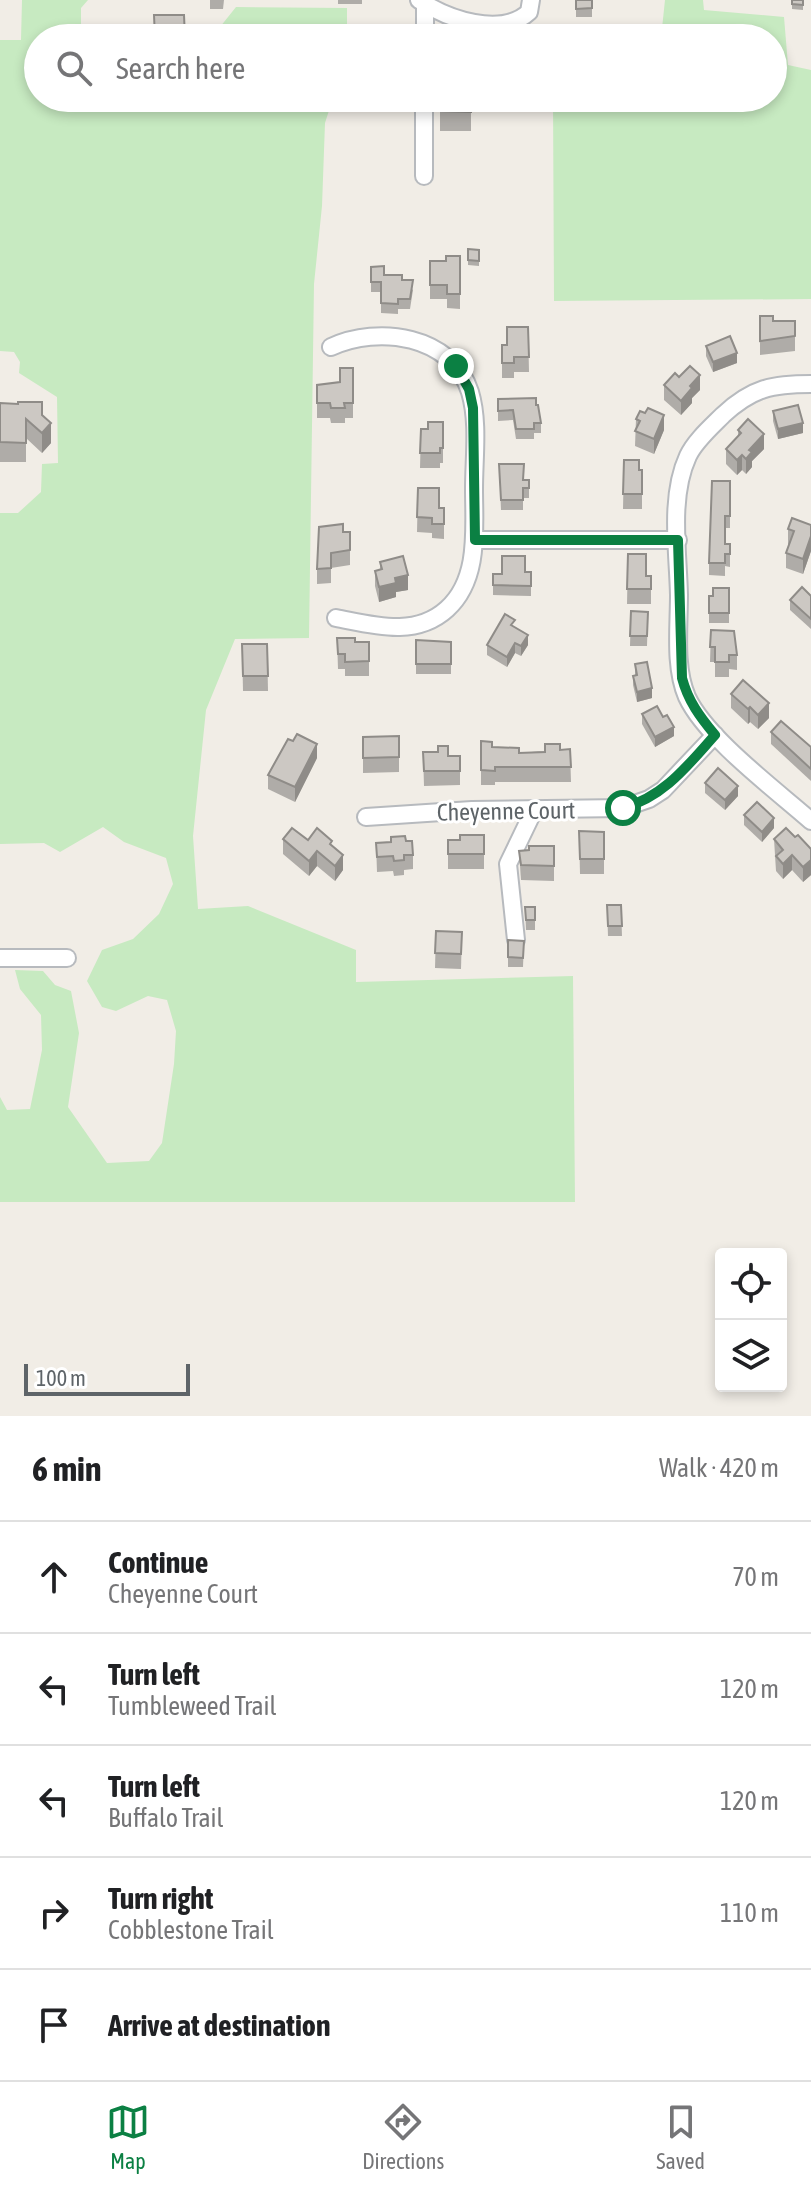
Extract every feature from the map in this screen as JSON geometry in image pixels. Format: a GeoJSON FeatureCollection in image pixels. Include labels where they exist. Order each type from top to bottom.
{"type":"FeatureCollection","features":[{"type":"Feature","properties":{"kind":"street"},"geometry":{"type":"LineString","coordinates":[[514,24],[529,12],[531,0]]}},
{"type":"Feature","properties":{"kind":"street"},"geometry":{"type":"LineString","coordinates":[[426,24],[428,3],[479,24]]}},
{"type":"Feature","properties":{"kind":"street"},"geometry":{"type":"LineString","coordinates":[[424,112],[424,176]]}},
{"type":"Feature","properties":{"kind":"street"},"geometry":{"type":"LineString","coordinates":[[331,347],[351,338],[401,338],[426,344],[451,361],[466,383],[473,408],[475,540],[466,582],[447,609],[423,623],[392,629],[336,618]]}},
{"type":"Feature","properties":{"kind":"street"},"geometry":{"type":"LineString","coordinates":[[811,384],[772,386],[751,393],[741,399],[695,445],[681,476],[678,540],[682,678],[687,696],[715,735],[811,821]]}},
{"type":"Feature","properties":{"kind":"street"},"geometry":{"type":"LineString","coordinates":[[475,540],[678,540]]}},
{"type":"Feature","properties":{"kind":"street","name":"Cheyenne Court"},"geometry":{"type":"LineString","coordinates":[[366,817],[441,811],[599,810],[637,804],[663,790],[715,735]]}},
{"type":"Feature","properties":{"kind":"street"},"geometry":{"type":"LineString","coordinates":[[516,940],[508,864],[534,810]]}},
{"type":"Feature","properties":{"kind":"street"},"geometry":{"type":"LineString","coordinates":[[0,958],[67,958]]}},
{"type":"Feature","properties":{"kind":"green space"},"geometry":{"type":"Polygon","coordinates":[[[22,0],[88,0],[81,8],[81,24],[24,24],[24,112],[329,112],[325,123],[322,206],[314,284],[309,638],[235,639],[206,710],[193,836],[198,909],[248,906],[356,950],[356,982],[573,976],[575,1202],[0,1202],[0,1097],[7,1110],[30,1109],[42,1050],[41,1015],[20,989],[15,970],[43,971],[55,985],[71,991],[79,1033],[68,1107],[107,1163],[149,1161],[162,1143],[176,1031],[167,1000],[148,996],[116,1011],[102,1007],[87,981],[102,950],[133,939],[159,914],[173,884],[166,858],[124,842],[103,827],[60,852],[44,843],[0,844],[0,513],[18,513],[41,492],[42,464],[58,463],[57,397],[19,373],[20,362],[14,352],[0,351],[0,40],[21,40],[22,0]]]}},
{"type":"Feature","properties":{"kind":"green space"},"geometry":{"type":"Polygon","coordinates":[[[665,0],[703,0],[704,10],[784,17],[785,24],[662,24],[665,0]]]}},
{"type":"Feature","properties":{"kind":"green space"},"geometry":{"type":"Polygon","coordinates":[[[236,7],[347,8],[347,24],[222,24],[236,7]]]}},
{"type":"Feature","properties":{"kind":"green space"},"geometry":{"type":"Polygon","coordinates":[[[787,53],[788,65],[811,70],[811,299],[554,301],[553,112],[787,112],[787,53]]]}},
{"type":"Feature","properties":{"kind":"building"},"geometry":{"type":"Polygon","coordinates":[[[576,0],[592,0],[592,8],[576,9],[576,0]]]}},
{"type":"Feature","properties":{"kind":"building"},"geometry":{"type":"Polygon","coordinates":[[[792,0],[803,0],[803,5],[792,4],[792,0]]]}},
{"type":"Feature","properties":{"kind":"building"},"geometry":{"type":"Polygon","coordinates":[[[154,15],[184,15],[184,24],[154,24],[154,15]]]}},
{"type":"Feature","properties":{"kind":"building"},"geometry":{"type":"Polygon","coordinates":[[[468,249],[479,250],[479,261],[468,260],[468,249]]]}},
{"type":"Feature","properties":{"kind":"building"},"geometry":{"type":"Polygon","coordinates":[[[446,256],[460,256],[460,294],[447,294],[447,285],[430,285],[430,261],[446,261],[446,256]]]}},
{"type":"Feature","properties":{"kind":"building"},"geometry":{"type":"Polygon","coordinates":[[[384,266],[384,275],[402,275],[402,280],[413,280],[410,299],[398,299],[398,304],[381,303],[381,282],[371,282],[371,267],[384,266]]]}},
{"type":"Feature","properties":{"kind":"building"},"geometry":{"type":"Polygon","coordinates":[[[760,316],[773,316],[773,321],[795,321],[795,336],[760,341],[760,316]]]}},
{"type":"Feature","properties":{"kind":"building"},"geometry":{"type":"Polygon","coordinates":[[[507,327],[528,327],[529,357],[514,357],[514,363],[502,363],[502,345],[507,345],[507,327]]]}},
{"type":"Feature","properties":{"kind":"building"},"geometry":{"type":"Polygon","coordinates":[[[730,336],[737,353],[713,362],[706,346],[730,336]]]}},
{"type":"Feature","properties":{"kind":"building"},"geometry":{"type":"Polygon","coordinates":[[[690,366],[700,375],[681,401],[664,385],[675,373],[679,377],[690,366]]]}},
{"type":"Feature","properties":{"kind":"building"},"geometry":{"type":"Polygon","coordinates":[[[340,368],[353,368],[353,403],[344,403],[345,408],[331,408],[330,403],[317,403],[317,385],[340,382],[340,368]]]}},
{"type":"Feature","properties":{"kind":"building"},"geometry":{"type":"Polygon","coordinates":[[[536,398],[541,423],[534,423],[534,429],[516,429],[513,410],[498,411],[498,399],[536,398]]]}},
{"type":"Feature","properties":{"kind":"building"},"geometry":{"type":"Polygon","coordinates":[[[42,402],[42,415],[51,423],[42,433],[26,419],[26,443],[0,442],[0,403],[42,402]]]}},
{"type":"Feature","properties":{"kind":"building"},"geometry":{"type":"Polygon","coordinates":[[[798,405],[803,423],[778,429],[773,411],[798,405]]]}},
{"type":"Feature","properties":{"kind":"building"},"geometry":{"type":"Polygon","coordinates":[[[648,408],[664,415],[654,439],[635,431],[640,421],[636,419],[640,411],[645,413],[648,408]]]}},
{"type":"Feature","properties":{"kind":"building"},"geometry":{"type":"Polygon","coordinates":[[[748,419],[764,434],[749,450],[752,452],[746,459],[742,455],[737,460],[726,449],[741,433],[738,430],[748,419]]]}},
{"type":"Feature","properties":{"kind":"building"},"geometry":{"type":"Polygon","coordinates":[[[428,422],[443,422],[443,448],[440,448],[440,453],[420,453],[421,429],[428,429],[428,422]]]}},
{"type":"Feature","properties":{"kind":"building"},"geometry":{"type":"Polygon","coordinates":[[[624,460],[639,460],[642,494],[623,494],[624,460]]]}},
{"type":"Feature","properties":{"kind":"building"},"geometry":{"type":"Polygon","coordinates":[[[499,464],[524,464],[523,480],[529,480],[529,488],[523,488],[523,500],[501,500],[499,464]]]}},
{"type":"Feature","properties":{"kind":"building"},"geometry":{"type":"Polygon","coordinates":[[[712,481],[730,481],[730,516],[725,516],[725,544],[730,544],[730,554],[725,554],[725,563],[709,563],[712,481]]]}},
{"type":"Feature","properties":{"kind":"building"},"geometry":{"type":"Polygon","coordinates":[[[418,488],[439,488],[439,508],[444,508],[444,524],[432,524],[432,518],[417,517],[418,488]]]}},
{"type":"Feature","properties":{"kind":"building"},"geometry":{"type":"Polygon","coordinates":[[[792,518],[811,525],[811,536],[803,559],[786,553],[794,531],[788,529],[792,518]]]}},
{"type":"Feature","properties":{"kind":"building"},"geometry":{"type":"Polygon","coordinates":[[[343,524],[343,532],[350,532],[350,550],[331,553],[331,568],[317,569],[319,527],[343,524]]]}},
{"type":"Feature","properties":{"kind":"building"},"geometry":{"type":"Polygon","coordinates":[[[628,554],[646,554],[646,576],[651,576],[651,589],[627,589],[628,554]]]}},
{"type":"Feature","properties":{"kind":"building"},"geometry":{"type":"Polygon","coordinates":[[[403,556],[408,575],[395,578],[396,583],[379,587],[375,571],[382,569],[380,562],[403,556]]]}},
{"type":"Feature","properties":{"kind":"building"},"geometry":{"type":"Polygon","coordinates":[[[502,556],[525,556],[525,572],[531,572],[531,586],[493,585],[493,574],[502,574],[502,556]]]}},
{"type":"Feature","properties":{"kind":"building"},"geometry":{"type":"Polygon","coordinates":[[[802,587],[811,596],[811,619],[790,600],[802,587]]]}},
{"type":"Feature","properties":{"kind":"building"},"geometry":{"type":"Polygon","coordinates":[[[713,588],[729,588],[729,613],[709,613],[709,596],[713,596],[713,588]]]}},
{"type":"Feature","properties":{"kind":"building"},"geometry":{"type":"Polygon","coordinates":[[[631,611],[648,612],[647,636],[630,636],[631,611]]]}},
{"type":"Feature","properties":{"kind":"building"},"geometry":{"type":"Polygon","coordinates":[[[505,614],[515,620],[511,625],[528,635],[521,646],[515,643],[507,657],[487,645],[505,614]]]}},
{"type":"Feature","properties":{"kind":"building"},"geometry":{"type":"Polygon","coordinates":[[[711,630],[734,631],[737,655],[729,655],[729,662],[715,662],[715,647],[710,647],[711,630]]]}},
{"type":"Feature","properties":{"kind":"building"},"geometry":{"type":"Polygon","coordinates":[[[337,638],[369,642],[369,661],[345,662],[345,654],[338,654],[337,638]]]}},
{"type":"Feature","properties":{"kind":"building"},"geometry":{"type":"Polygon","coordinates":[[[416,640],[451,642],[451,664],[416,664],[416,640]]]}},
{"type":"Feature","properties":{"kind":"building"},"geometry":{"type":"Polygon","coordinates":[[[242,644],[267,644],[268,676],[243,676],[242,644]]]}},
{"type":"Feature","properties":{"kind":"building"},"geometry":{"type":"Polygon","coordinates":[[[647,662],[652,688],[637,692],[633,676],[637,675],[635,664],[647,662]]]}},
{"type":"Feature","properties":{"kind":"building"},"geometry":{"type":"Polygon","coordinates":[[[743,680],[769,703],[758,715],[731,694],[743,680]]]}},
{"type":"Feature","properties":{"kind":"building"},"geometry":{"type":"Polygon","coordinates":[[[657,706],[674,727],[655,737],[642,714],[657,706]]]}},
{"type":"Feature","properties":{"kind":"building"},"geometry":{"type":"Polygon","coordinates":[[[781,721],[811,747],[811,769],[771,732],[781,721]]]}},
{"type":"Feature","properties":{"kind":"building"},"geometry":{"type":"Polygon","coordinates":[[[297,734],[317,744],[295,787],[268,775],[288,739],[293,741],[297,734]]]}},
{"type":"Feature","properties":{"kind":"building"},"geometry":{"type":"Polygon","coordinates":[[[399,736],[399,757],[363,758],[363,737],[399,736]]]}},
{"type":"Feature","properties":{"kind":"building"},"geometry":{"type":"Polygon","coordinates":[[[481,741],[492,742],[492,747],[519,748],[519,753],[545,752],[545,744],[560,744],[560,750],[570,749],[571,767],[495,767],[495,771],[481,770],[481,741]]]}},
{"type":"Feature","properties":{"kind":"building"},"geometry":{"type":"Polygon","coordinates":[[[438,746],[448,746],[448,756],[460,756],[460,771],[424,771],[423,752],[438,752],[438,746]]]}},
{"type":"Feature","properties":{"kind":"building"},"geometry":{"type":"Polygon","coordinates":[[[718,768],[738,786],[725,800],[705,783],[718,768]]]}},
{"type":"Feature","properties":{"kind":"building"},"geometry":{"type":"Polygon","coordinates":[[[757,802],[774,818],[762,832],[744,815],[757,802]]]}},
{"type":"Feature","properties":{"kind":"building"},"geometry":{"type":"Polygon","coordinates":[[[292,828],[308,840],[317,828],[343,855],[335,866],[317,851],[309,861],[283,839],[292,828]]]}},
{"type":"Feature","properties":{"kind":"building"},"geometry":{"type":"Polygon","coordinates":[[[786,828],[811,849],[811,860],[803,867],[792,855],[783,864],[776,856],[783,850],[774,839],[786,828]]]}},
{"type":"Feature","properties":{"kind":"building"},"geometry":{"type":"Polygon","coordinates":[[[579,831],[604,832],[604,859],[580,859],[579,831]]]}},
{"type":"Feature","properties":{"kind":"building"},"geometry":{"type":"Polygon","coordinates":[[[460,835],[484,835],[484,854],[448,854],[448,840],[460,840],[460,835]]]}},
{"type":"Feature","properties":{"kind":"building"},"geometry":{"type":"Polygon","coordinates":[[[405,836],[406,841],[412,841],[413,855],[404,855],[404,860],[394,861],[393,856],[377,857],[376,843],[391,842],[391,837],[405,836]]]}},
{"type":"Feature","properties":{"kind":"building"},"geometry":{"type":"Polygon","coordinates":[[[529,846],[554,846],[554,866],[521,865],[519,851],[529,850],[529,846]]]}},
{"type":"Feature","properties":{"kind":"building"},"geometry":{"type":"Polygon","coordinates":[[[607,905],[621,905],[622,926],[608,926],[607,905]]]}},
{"type":"Feature","properties":{"kind":"building"},"geometry":{"type":"Polygon","coordinates":[[[525,907],[535,907],[535,920],[526,920],[525,907]]]}},
{"type":"Feature","properties":{"kind":"building"},"geometry":{"type":"Polygon","coordinates":[[[436,931],[462,932],[461,954],[435,953],[436,931]]]}},
{"type":"Feature","properties":{"kind":"building"},"geometry":{"type":"Polygon","coordinates":[[[508,940],[524,941],[523,958],[508,957],[508,940]]]}},
{"type":"Feature","properties":{"kind":"route"},"geometry":{"type":"LineString","coordinates":[[456,366],[469,389],[473,408],[475,540],[678,540],[682,678],[687,696],[715,735],[663,790],[649,799],[623,808]]}}]}
